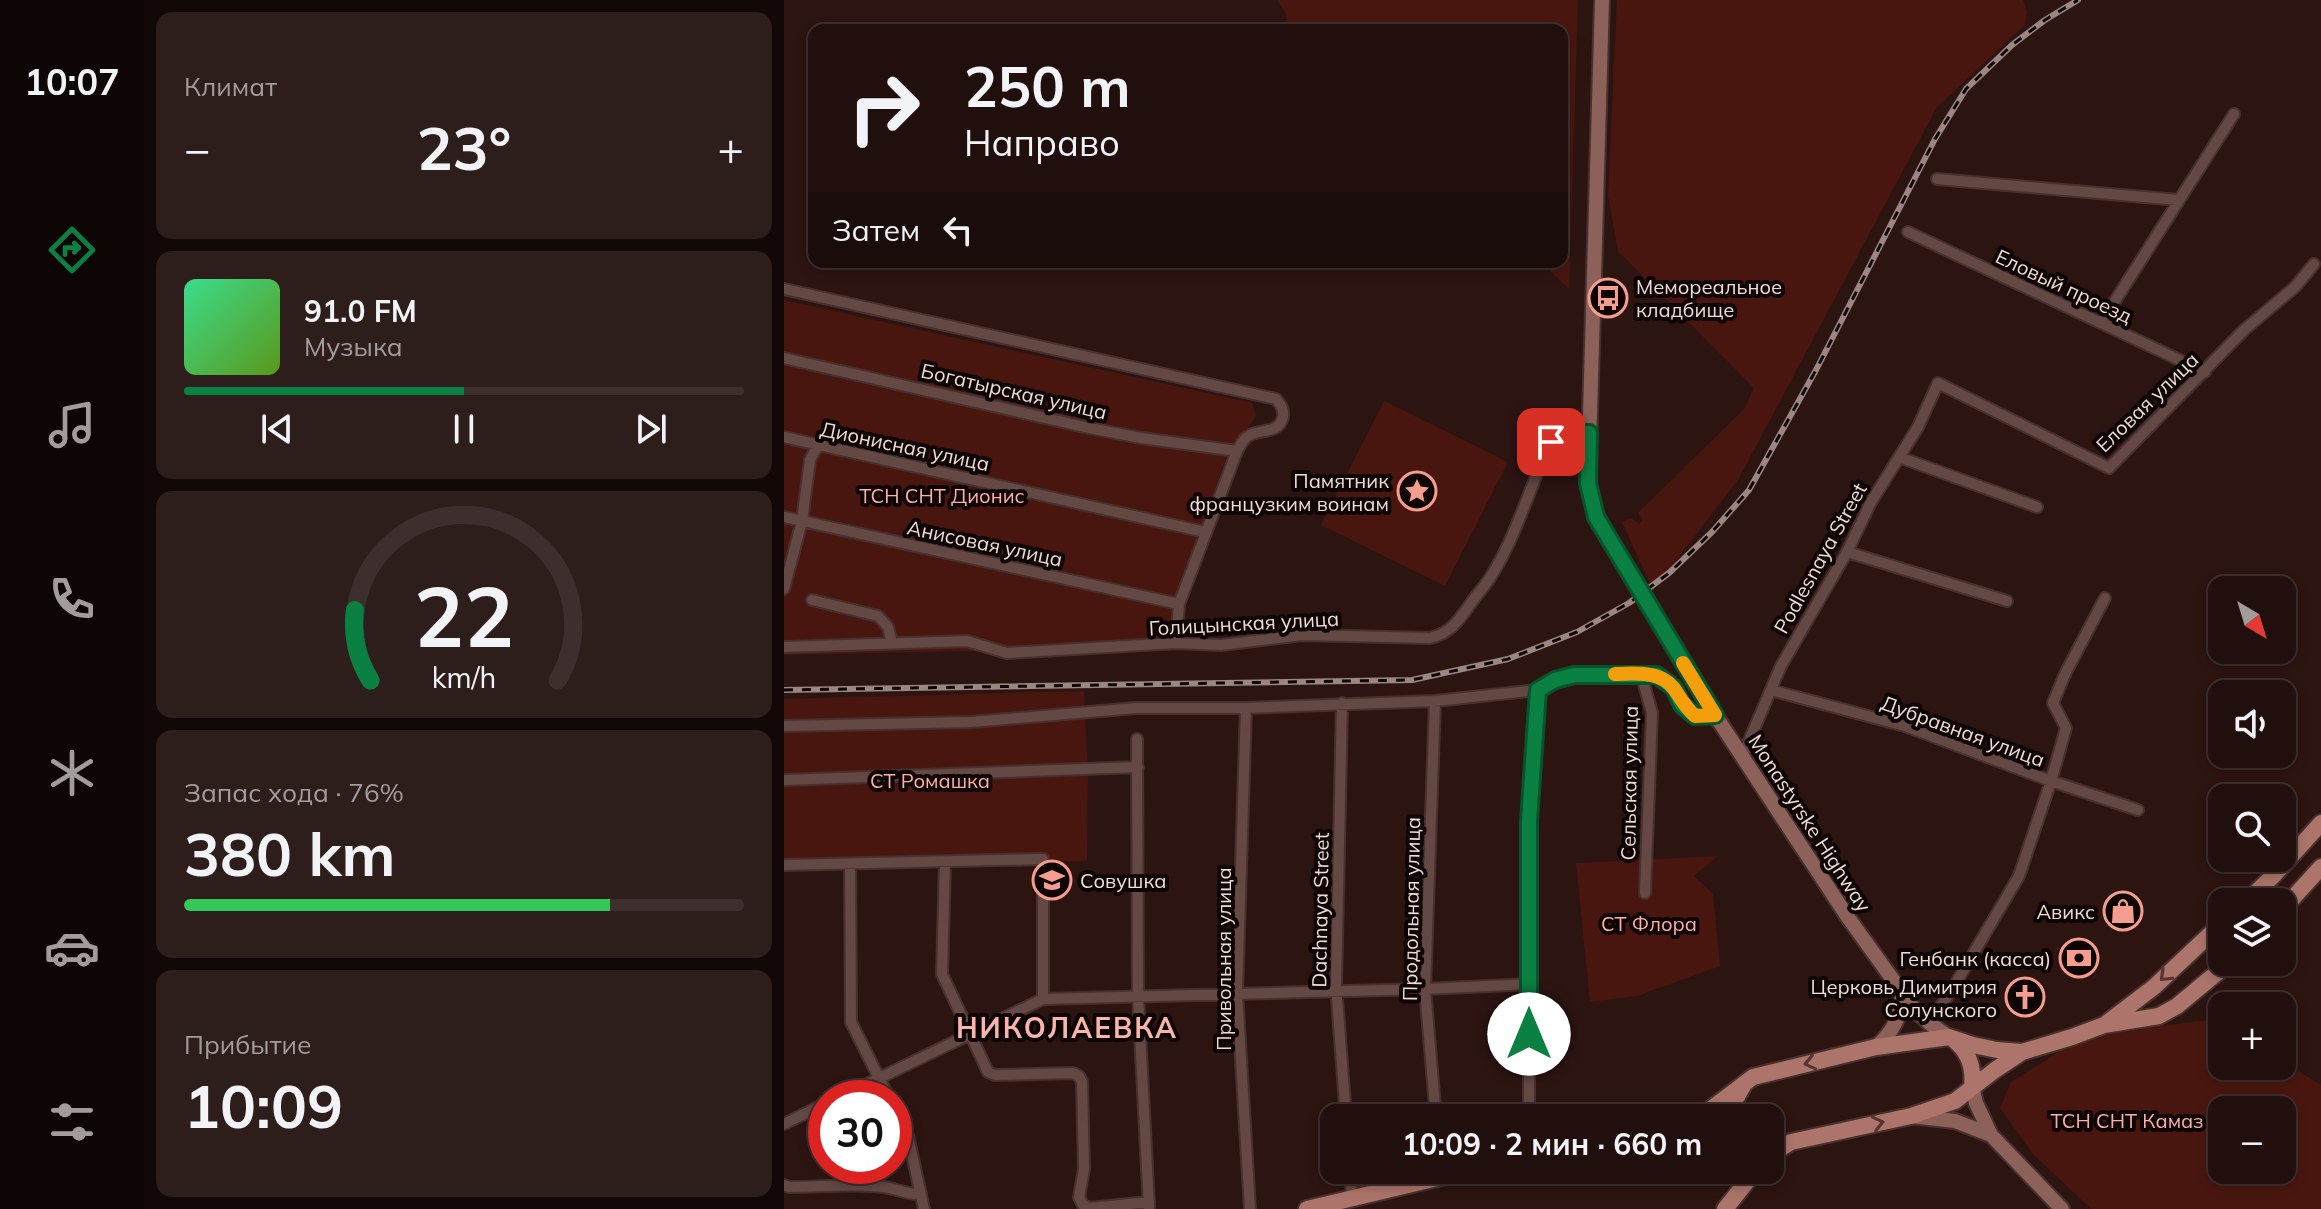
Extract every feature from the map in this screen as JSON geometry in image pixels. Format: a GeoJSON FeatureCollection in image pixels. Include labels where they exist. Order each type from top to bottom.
{"type":"FeatureCollection","features":[{"type":"Feature","properties":{"kind":"main road","name":"Monastyrske Highway"},"geometry":{"type":"LineString","coordinates":[[1602,0],[1588,483],[1596,517],[1715,715],[1847,916],[1914,1009],[1959,1044],[1971,1063],[1972,1086]]}},
{"type":"Feature","properties":{"kind":"main road"},"geometry":{"type":"LineString","coordinates":[[2261,888],[2321,823]]}},
{"type":"Feature","properties":{"kind":"main road"},"geometry":{"type":"LineString","coordinates":[[2296,895],[2321,867]]}},
{"type":"Feature","properties":{"kind":"main road"},"geometry":{"type":"LineString","coordinates":[[2104,1025],[2154,987],[2208,936]]}},
{"type":"Feature","properties":{"kind":"main road"},"geometry":{"type":"LineString","coordinates":[[1784,1142],[1911,1116],[1955,1101],[2022,1052],[2104,1025],[2159,1016],[2177,1006],[2213,976]]}},
{"type":"Feature","properties":{"kind":"main road"},"geometry":{"type":"LineString","coordinates":[[1876,1047],[1888,1037],[1897,1023],[1902,1008],[1902,992]]}},
{"type":"Feature","properties":{"kind":"main road"},"geometry":{"type":"LineString","coordinates":[[1717,1104],[1753,1077],[1876,1047],[1949,1037],[1997,1050],[2022,1052]]}},
{"type":"Feature","properties":{"kind":"main road"},"geometry":{"type":"LineString","coordinates":[[1735,1104],[1746,1081]]}},
{"type":"Feature","properties":{"kind":"main road"},"geometry":{"type":"LineString","coordinates":[[1972,1086],[1976,1103],[1991,1135],[2062,1209]]}},
{"type":"Feature","properties":{"kind":"main road"},"geometry":{"type":"LineString","coordinates":[[1911,1116],[1955,1121],[1991,1135]]}},
{"type":"Feature","properties":{"kind":"main road"},"geometry":{"type":"LineString","coordinates":[[1784,1146],[1791,1142]]}},
{"type":"Feature","properties":{"kind":"main road"},"geometry":{"type":"LineString","coordinates":[[1307,1209],[1405,1184]]}},
{"type":"Feature","properties":{"kind":"main road"},"geometry":{"type":"LineString","coordinates":[[1725,1209],[1740,1184]]}},
{"type":"Feature","properties":{"kind":"street"},"geometry":{"type":"LineString","coordinates":[[2101,323],[2234,114]]}},
{"type":"Feature","properties":{"kind":"street"},"geometry":{"type":"LineString","coordinates":[[1937,179],[2179,200]]}},
{"type":"Feature","properties":{"kind":"street","name":"Еловый проезд"},"geometry":{"type":"LineString","coordinates":[[1908,232],[2205,372]]}},
{"type":"Feature","properties":{"kind":"street","name":"Еловая улица"},"geometry":{"type":"LineString","coordinates":[[1938,383],[2109,468],[2244,330],[2295,287],[2314,264]]}},
{"type":"Feature","properties":{"kind":"street"},"geometry":{"type":"LineString","coordinates":[[784,289],[1276,399],[1283,409],[1282,421],[1273,430],[1249,435],[1237,451],[1179,604],[1176,643]]}},
{"type":"Feature","properties":{"kind":"street","name":"Богатырская улица"},"geometry":{"type":"LineString","coordinates":[[784,358],[1089,428],[1237,451]]}},
{"type":"Feature","properties":{"kind":"street","name":"Podlesnaya Street"},"geometry":{"type":"LineString","coordinates":[[1743,755],[1781,666],[1847,552],[1871,502],[1918,427],[1938,383]]}},
{"type":"Feature","properties":{"kind":"street","name":"Голицынская улица"},"geometry":{"type":"LineString","coordinates":[[784,647],[967,641],[1007,653],[1176,643],[1221,645],[1302,635],[1430,638],[1452,629],[1493,573],[1551,442],[1564,433],[1589,433]]}},
{"type":"Feature","properties":{"kind":"street","name":"Дионисная улица"},"geometry":{"type":"LineString","coordinates":[[784,437],[1205,532]]}},
{"type":"Feature","properties":{"kind":"street"},"geometry":{"type":"LineString","coordinates":[[784,589],[802,521],[810,460],[818,445]]}},
{"type":"Feature","properties":{"kind":"street"},"geometry":{"type":"LineString","coordinates":[[1899,457],[2037,507]]}},
{"type":"Feature","properties":{"kind":"street","name":"Анисовая улица"},"geometry":{"type":"LineString","coordinates":[[784,517],[1179,604]]}},
{"type":"Feature","properties":{"kind":"street"},"geometry":{"type":"LineString","coordinates":[[1847,552],[2007,601]]}},
{"type":"Feature","properties":{"kind":"street"},"geometry":{"type":"LineString","coordinates":[[1929,1023],[2019,876],[2066,728],[2053,703],[2105,598]]}},
{"type":"Feature","properties":{"kind":"street"},"geometry":{"type":"LineString","coordinates":[[812,600],[878,616],[888,627],[892,643]]}},
{"type":"Feature","properties":{"kind":"street"},"geometry":{"type":"LineString","coordinates":[[784,726],[971,722],[1136,708],[1246,708],[1435,701],[1538,690],[1555,680],[1574,675],[1641,674],[1657,675],[1674,688],[1682,705],[1695,716],[1715,715]]}},
{"type":"Feature","properties":{"kind":"street","name":"Сельская улица"},"geometry":{"type":"LineString","coordinates":[[1641,674],[1652,713],[1645,893]]}},
{"type":"Feature","properties":{"kind":"street"},"geometry":{"type":"LineString","coordinates":[[1529,1104],[1529,821],[1538,690]]}},
{"type":"Feature","properties":{"kind":"street","name":"Дубравная улица"},"geometry":{"type":"LineString","coordinates":[[1771,690],[1905,726],[2138,810]]}},
{"type":"Feature","properties":{"kind":"street","name":"Продольная улица"},"geometry":{"type":"LineString","coordinates":[[1435,701],[1425,989],[1435,1104]]}},
{"type":"Feature","properties":{"kind":"street","name":"Dachnaya Street"},"geometry":{"type":"LineString","coordinates":[[1342,703],[1336,991],[1345,1104]]}},
{"type":"Feature","properties":{"kind":"street","name":"Привольная улица"},"geometry":{"type":"LineString","coordinates":[[1246,708],[1237,993],[1250,1209]]}},
{"type":"Feature","properties":{"kind":"street"},"geometry":{"type":"LineString","coordinates":[[945,862],[942,974],[986,1069],[992,1075],[1073,1073],[1079,1076],[1082,1082],[1084,1169],[1080,1201],[1090,1208],[1149,1206],[1138,995],[1137,739]]}},
{"type":"Feature","properties":{"kind":"street"},"geometry":{"type":"LineString","coordinates":[[784,780],[1138,767]]}},
{"type":"Feature","properties":{"kind":"street"},"geometry":{"type":"LineString","coordinates":[[784,865],[1043,859],[1043,999]]}},
{"type":"Feature","properties":{"kind":"street"},"geometry":{"type":"LineString","coordinates":[[850,864],[851,1022],[879,1079],[1043,999],[1529,984]]}},
{"type":"Feature","properties":{"kind":"street"},"geometry":{"type":"LineString","coordinates":[[786,1118],[808,1110]]}},
{"type":"Feature","properties":{"kind":"street"},"geometry":{"type":"LineString","coordinates":[[912,1154],[924,1209]]}},
{"type":"Feature","properties":{"kind":"street"},"geometry":{"type":"LineString","coordinates":[[1351,1184],[1352,1199]]}},
{"type":"Feature","properties":{"kind":"street"},"geometry":{"type":"LineString","coordinates":[[784,1185],[887,1187],[921,1194]]}},
{"type":"Feature","properties":{"kind":"green space"},"geometry":{"type":"Polygon","coordinates":[[[1277,0],[1578,0],[1569,289],[1547,268],[1568,268],[1568,24],[1287,24],[1286,14],[1277,0]]]}},
{"type":"Feature","properties":{"kind":"green space"},"geometry":{"type":"Polygon","coordinates":[[[1617,0],[2023,0],[2027,12],[2025,25],[1937,107],[1738,480],[1653,590],[1622,522],[1631,518],[1639,524],[1643,520],[1638,513],[1744,409],[1754,388],[1618,251],[1608,196],[1617,0]]]}},
{"type":"Feature","properties":{"kind":"green space","name":"ТСН СНТ Дионис"},"geometry":{"type":"Polygon","coordinates":[[[784,300],[1252,403],[1256,416],[1226,459],[1183,577],[1171,651],[784,655],[784,300]]]}},
{"type":"Feature","properties":{"kind":"green space"},"geometry":{"type":"Polygon","coordinates":[[[1384,401],[1508,462],[1445,586],[1321,525],[1384,401]]]}},
{"type":"Feature","properties":{"kind":"green space","name":"СТ Ромашка"},"geometry":{"type":"Polygon","coordinates":[[[1084,691],[1088,774],[1087,861],[784,867],[784,699],[1084,691]]]}},
{"type":"Feature","properties":{"kind":"green space","name":"СТ Флора"},"geometry":{"type":"Polygon","coordinates":[[[1718,856],[1694,876],[1713,894],[1720,966],[1637,996],[1590,1002],[1576,863],[1718,856]]]}},
{"type":"Feature","properties":{"kind":"green space","name":"ТСН СНТ Камаз"},"geometry":{"type":"Polygon","coordinates":[[[2208,1020],[2208,1080],[2296,1080],[2296,1070],[2321,1085],[2321,1209],[2091,1209],[2033,1154],[2000,1108],[2011,1082],[2059,1052],[2102,1033],[2208,1020]]]}},
{"type":"Feature","properties":{"kind":"railway"},"geometry":{"type":"LineString","coordinates":[[784,690],[1412,680],[1508,659],[1577,632],[1629,603],[1669,573],[1712,532],[1749,490],[1816,370],[1935,139],[1966,89],[2012,45],[2078,0]]}},
{"type":"Feature","properties":{"kind":"slow traffic"},"geometry":{"type":"LineString","coordinates":[[1615,674],[1657,675],[1674,688],[1682,705],[1695,716],[1715,715],[1683,663]]}},
{"type":"Feature","properties":{"kind":"place","name":"Мемореальное кладбище"},"geometry":{"type":"Point","coordinates":[1608,298]}},
{"type":"Feature","properties":{"kind":"place","name":"Памятник французким воинам"},"geometry":{"type":"Point","coordinates":[1417,491]}},
{"type":"Feature","properties":{"kind":"place","name":"Совушка"},"geometry":{"type":"Point","coordinates":[1052,880]}},
{"type":"Feature","properties":{"kind":"place","name":"Авикс"},"geometry":{"type":"Point","coordinates":[2123,911]}},
{"type":"Feature","properties":{"kind":"place","name":"Генбанк (касса)"},"geometry":{"type":"Point","coordinates":[2079,958]}},
{"type":"Feature","properties":{"kind":"place","name":"Церковь Димитрия Солунского"},"geometry":{"type":"Point","coordinates":[2025,997]}},
{"type":"Feature","properties":{"kind":"district","name":"НИКОЛАЕВКА"},"geometry":{"type":"Point","coordinates":[1067,1027]}},
{"type":"Feature","properties":{"kind":"route"},"geometry":{"type":"LineString","coordinates":[[1529,1034],[1529,821],[1538,690],[1555,680],[1574,675],[1657,675],[1674,688],[1682,705],[1695,716],[1715,715],[1596,517],[1588,483],[1589,433],[1564,433],[1551,442]]}}]}
